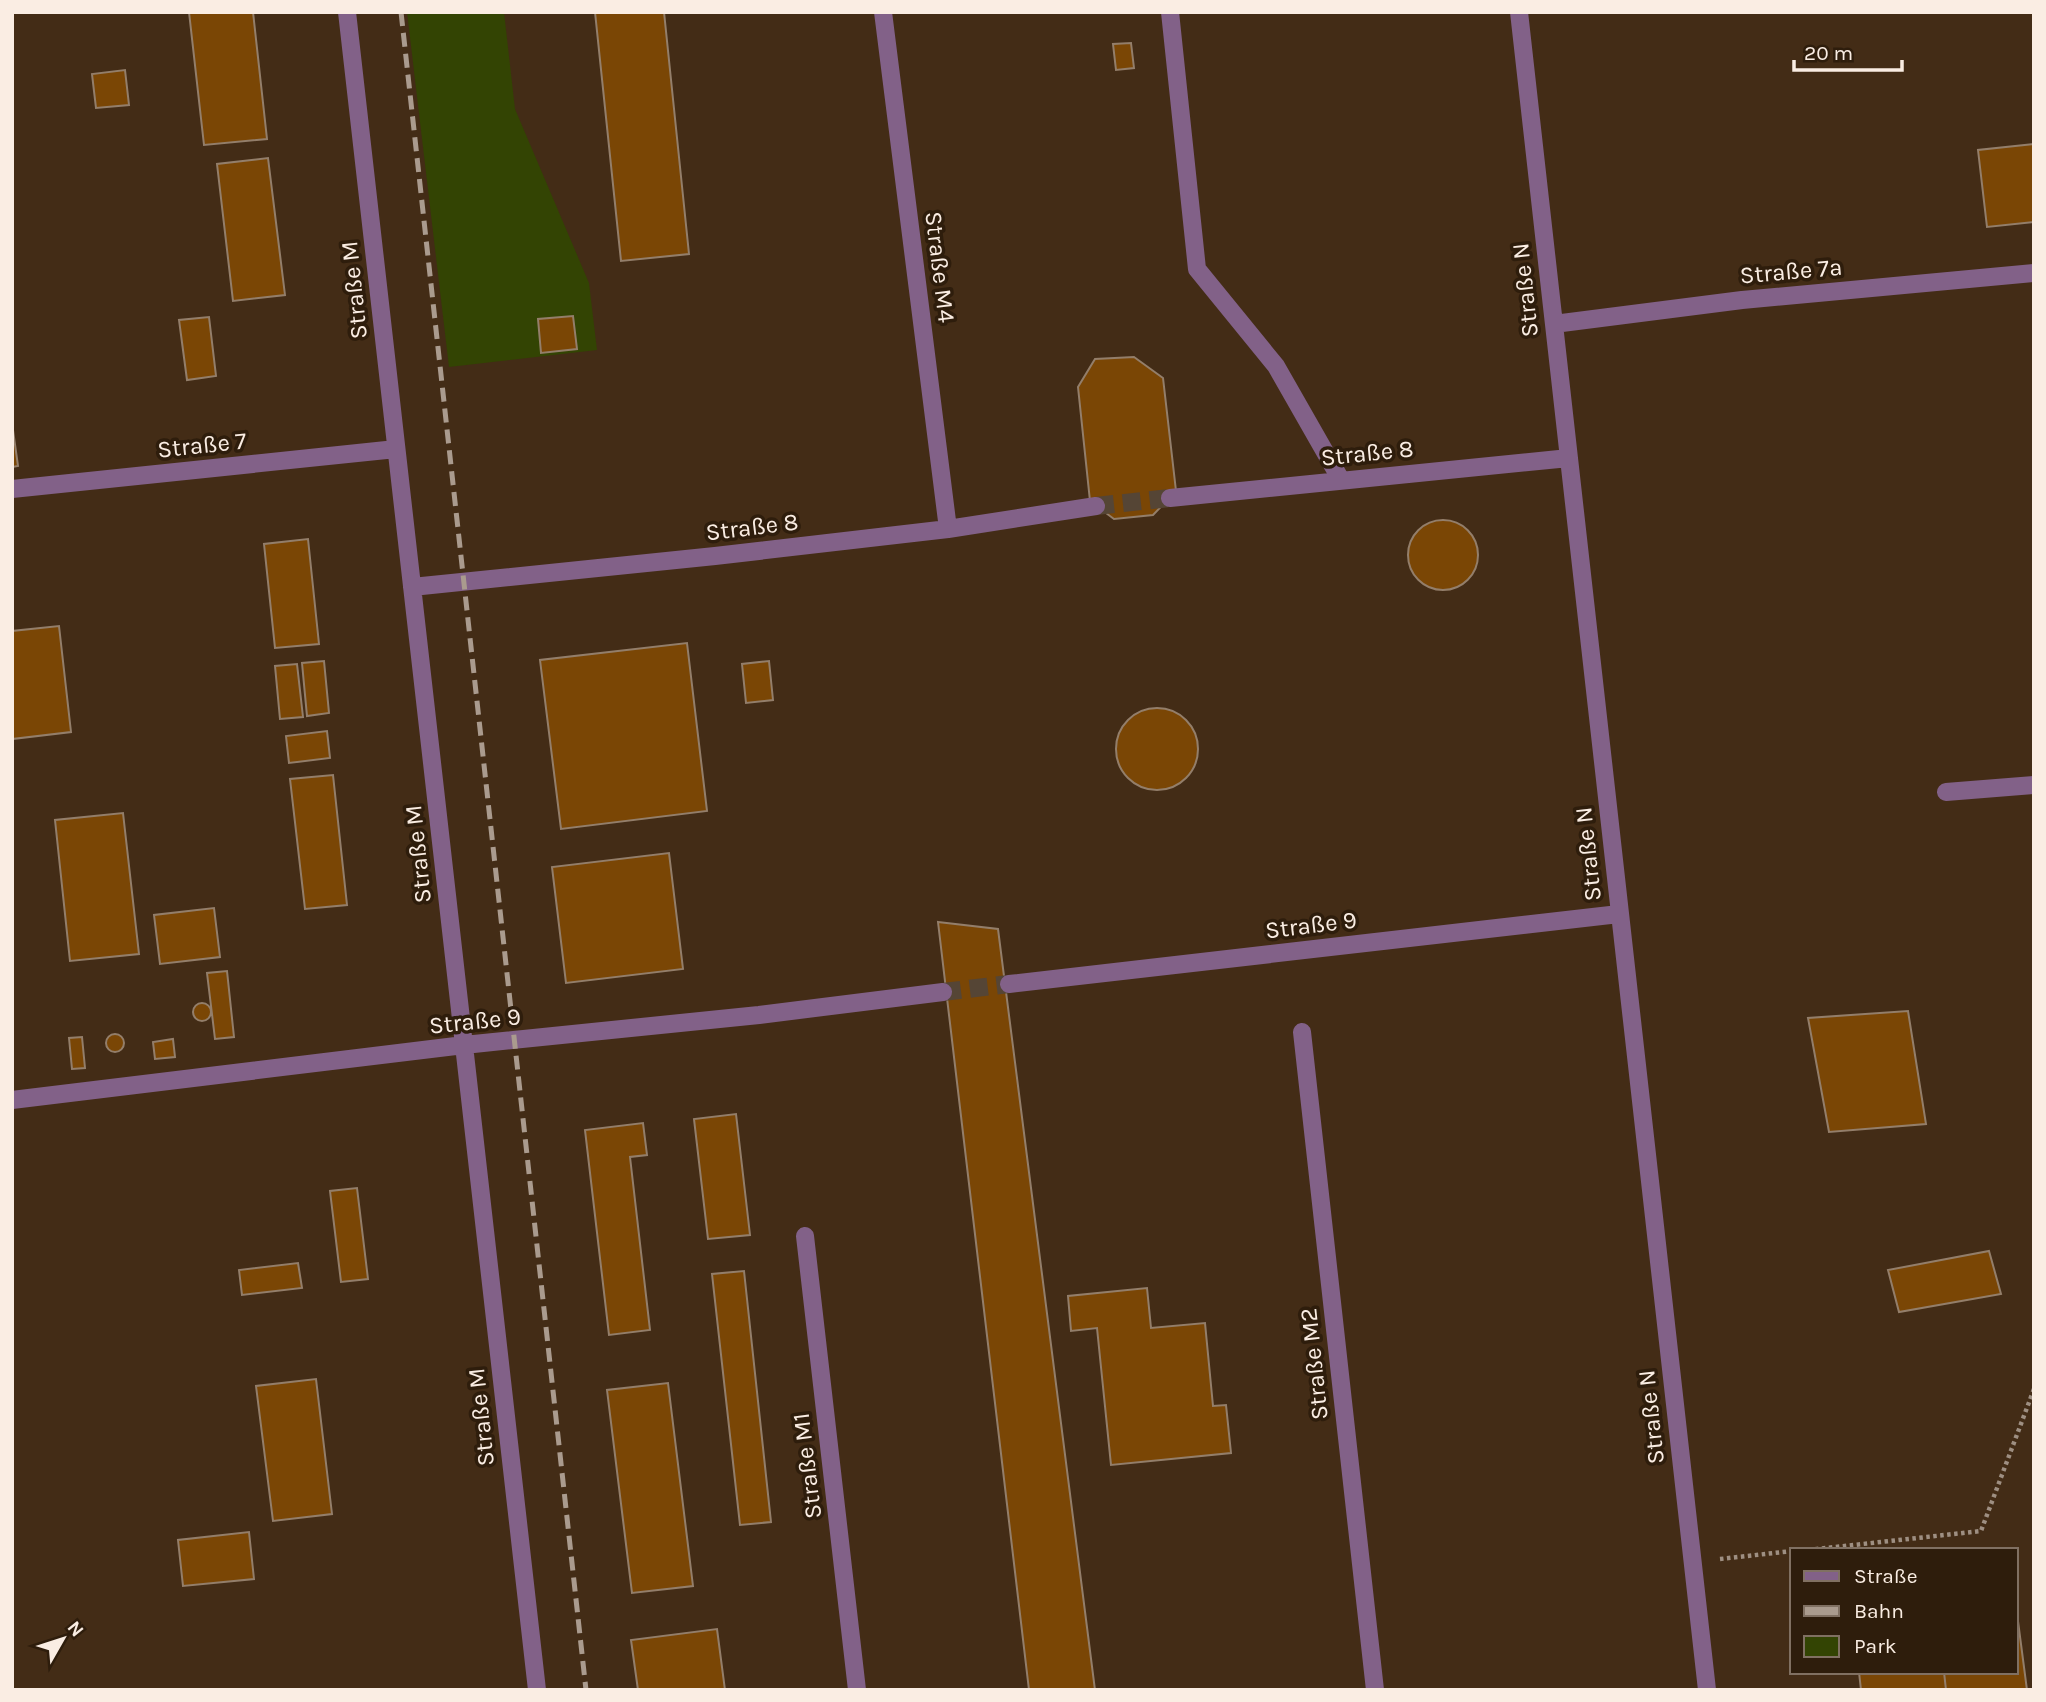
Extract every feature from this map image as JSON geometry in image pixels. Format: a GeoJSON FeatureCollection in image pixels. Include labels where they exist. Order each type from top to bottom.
{"type":"FeatureCollection","features":[{"type":"Feature","properties":{"kind":"lane","name":"Straße M"},"geometry":{"type":"LineString","coordinates":[[347,12],[537,1690]]}},
{"type":"Feature","properties":{"kind":"lane","name":"Straße M4"},"geometry":{"type":"LineString","coordinates":[[883,12],[948,528]]}},
{"type":"Feature","properties":{"kind":"lane"},"geometry":{"type":"LineString","coordinates":[[1170,12],[1197,269],[1276,366],[1341,480]]}},
{"type":"Feature","properties":{"kind":"lane","name":"Straße N"},"geometry":{"type":"LineString","coordinates":[[1519,12],[1707,1690]]}},
{"type":"Feature","properties":{"kind":"lane","name":"Straße 7a"},"geometry":{"type":"LineString","coordinates":[[1554,324],[1742,300],[2034,273]]}},
{"type":"Feature","properties":{"kind":"lane","name":"Straße 7"},"geometry":{"type":"LineString","coordinates":[[12,489],[396,449]]}},
{"type":"Feature","properties":{"kind":"lane","name":"Straße 8"},"geometry":{"type":"LineString","coordinates":[[1170,498],[1569,458]]}},
{"type":"Feature","properties":{"kind":"lane","name":"Straße 8"},"geometry":{"type":"LineString","coordinates":[[412,587],[715,556],[948,528],[1096,506]]}},
{"type":"Feature","properties":{"kind":"lane"},"geometry":{"type":"LineString","coordinates":[[1946,792],[2034,785]]}},
{"type":"Feature","properties":{"kind":"lane","name":"Straße 9"},"geometry":{"type":"LineString","coordinates":[[1009,984],[1619,914]]}},
{"type":"Feature","properties":{"kind":"lane","name":"Straße 9"},"geometry":{"type":"LineString","coordinates":[[12,1100],[464,1045],[746,1016],[943,992]]}},
{"type":"Feature","properties":{"kind":"lane","name":"Straße M2"},"geometry":{"type":"LineString","coordinates":[[1302,1032],[1375,1690]]}},
{"type":"Feature","properties":{"kind":"lane","name":"Straße M1"},"geometry":{"type":"LineString","coordinates":[[806,1236],[857,1690]]}},
{"type":"Feature","properties":{"kind":"path"},"geometry":{"type":"LineString","coordinates":[[1826,1548],[1981,1531],[2034,1389]]}},
{"type":"Feature","properties":{"kind":"path"},"geometry":{"type":"LineString","coordinates":[[1692,1563],[1790,1551]]}},
{"type":"Feature","properties":{"kind":"shaded area"},"geometry":{"type":"Polygon","coordinates":[[[12,12],[2034,12],[2034,1690],[12,1690],[12,12]]]}},
{"type":"Feature","properties":{"kind":"green space"},"geometry":{"type":"Polygon","coordinates":[[[407,12],[504,12],[515,109],[589,283],[597,350],[449,367],[407,12]]]}},
{"type":"Feature","properties":{"kind":"building"},"geometry":{"type":"Polygon","coordinates":[[[189,12],[253,12],[267,139],[204,145],[189,12]]]}},
{"type":"Feature","properties":{"kind":"building"},"geometry":{"type":"Polygon","coordinates":[[[595,12],[664,12],[689,254],[621,261],[595,12]]]}},
{"type":"Feature","properties":{"kind":"building"},"geometry":{"type":"Polygon","coordinates":[[[1131,43],[1134,68],[1116,70],[1113,44],[1131,43]]]}},
{"type":"Feature","properties":{"kind":"building"},"geometry":{"type":"Polygon","coordinates":[[[125,70],[129,105],[96,108],[92,74],[125,70]]]}},
{"type":"Feature","properties":{"kind":"building"},"geometry":{"type":"Polygon","coordinates":[[[2034,144],[2034,222],[1987,227],[1978,150],[2034,144]]]}},
{"type":"Feature","properties":{"kind":"building"},"geometry":{"type":"Polygon","coordinates":[[[268,158],[285,295],[233,301],[217,164],[268,158]]]}},
{"type":"Feature","properties":{"kind":"building"},"geometry":{"type":"Polygon","coordinates":[[[573,316],[577,349],[541,353],[538,319],[573,316]]]}},
{"type":"Feature","properties":{"kind":"building"},"geometry":{"type":"Polygon","coordinates":[[[209,317],[216,376],[187,380],[179,320],[209,317]]]}},
{"type":"Feature","properties":{"kind":"building"},"geometry":{"type":"Polygon","coordinates":[[[1134,357],[1163,378],[1176,491],[1153,515],[1114,519],[1090,501],[1078,387],[1095,359],[1134,357]]]}},
{"type":"Feature","properties":{"kind":"building"},"geometry":{"type":"Polygon","coordinates":[[[12,423],[18,466],[12,467],[12,423]]]}},
{"type":"Feature","properties":{"kind":"building"},"geometry":{"type":"Polygon","coordinates":[[[1443,520],[1468,530],[1478,555],[1468,580],[1443,590],[1418,580],[1408,555],[1418,530],[1443,520]]]}},
{"type":"Feature","properties":{"kind":"building"},"geometry":{"type":"Polygon","coordinates":[[[308,539],[319,644],[275,648],[264,544],[308,539]]]}},
{"type":"Feature","properties":{"kind":"building"},"geometry":{"type":"Polygon","coordinates":[[[59,626],[71,732],[12,739],[12,631],[59,626]]]}},
{"type":"Feature","properties":{"kind":"building"},"geometry":{"type":"Polygon","coordinates":[[[687,643],[707,811],[561,829],[540,660],[687,643]]]}},
{"type":"Feature","properties":{"kind":"building"},"geometry":{"type":"Polygon","coordinates":[[[324,661],[329,713],[307,716],[302,663],[324,661]]]}},
{"type":"Feature","properties":{"kind":"building"},"geometry":{"type":"Polygon","coordinates":[[[769,661],[773,700],[746,703],[742,664],[769,661]]]}},
{"type":"Feature","properties":{"kind":"building"},"geometry":{"type":"Polygon","coordinates":[[[297,664],[303,717],[280,719],[275,666],[297,664]]]}},
{"type":"Feature","properties":{"kind":"building"},"geometry":{"type":"Polygon","coordinates":[[[1149,708],[1165,708],[1180,715],[1191,726],[1198,741],[1195,765],[1186,778],[1165,790],[1149,790],[1134,783],[1123,772],[1116,757],[1116,741],[1123,726],[1134,715],[1149,708]]]}},
{"type":"Feature","properties":{"kind":"building"},"geometry":{"type":"Polygon","coordinates":[[[327,731],[330,758],[289,763],[286,736],[327,731]]]}},
{"type":"Feature","properties":{"kind":"building"},"geometry":{"type":"Polygon","coordinates":[[[333,775],[347,905],[305,909],[290,779],[333,775]]]}},
{"type":"Feature","properties":{"kind":"building"},"geometry":{"type":"Polygon","coordinates":[[[123,813],[139,954],[70,961],[55,820],[123,813]]]}},
{"type":"Feature","properties":{"kind":"building"},"geometry":{"type":"Polygon","coordinates":[[[669,853],[683,969],[566,983],[552,867],[669,853]]]}},
{"type":"Feature","properties":{"kind":"building"},"geometry":{"type":"Polygon","coordinates":[[[214,908],[220,957],[160,964],[154,915],[214,908]]]}},
{"type":"Feature","properties":{"kind":"building"},"geometry":{"type":"Polygon","coordinates":[[[938,922],[998,929],[1095,1690],[1029,1690],[938,922]]]}},
{"type":"Feature","properties":{"kind":"building"},"geometry":{"type":"Polygon","coordinates":[[[227,971],[234,1037],[215,1039],[207,973],[227,971]]]}},
{"type":"Feature","properties":{"kind":"building"},"geometry":{"type":"Polygon","coordinates":[[[202,1003],[210,1008],[211,1012],[206,1020],[202,1021],[194,1016],[193,1012],[198,1004],[202,1003]]]}},
{"type":"Feature","properties":{"kind":"building"},"geometry":{"type":"Polygon","coordinates":[[[1908,1011],[1926,1124],[1829,1132],[1808,1018],[1908,1011]]]}},
{"type":"Feature","properties":{"kind":"building"},"geometry":{"type":"Polygon","coordinates":[[[115,1034],[123,1039],[124,1043],[119,1051],[115,1052],[107,1047],[106,1043],[111,1035],[115,1034]]]}},
{"type":"Feature","properties":{"kind":"building"},"geometry":{"type":"Polygon","coordinates":[[[82,1037],[85,1068],[72,1069],[69,1038],[82,1037]]]}},
{"type":"Feature","properties":{"kind":"building"},"geometry":{"type":"Polygon","coordinates":[[[173,1039],[175,1057],[155,1059],[153,1042],[173,1039]]]}},
{"type":"Feature","properties":{"kind":"building"},"geometry":{"type":"Polygon","coordinates":[[[736,1114],[750,1235],[708,1239],[694,1119],[736,1114]]]}},
{"type":"Feature","properties":{"kind":"building"},"geometry":{"type":"Polygon","coordinates":[[[643,1123],[647,1155],[630,1157],[650,1330],[609,1335],[585,1130],[643,1123]]]}},
{"type":"Feature","properties":{"kind":"building"},"geometry":{"type":"Polygon","coordinates":[[[357,1188],[368,1279],[341,1282],[330,1191],[357,1188]]]}},
{"type":"Feature","properties":{"kind":"building"},"geometry":{"type":"Polygon","coordinates":[[[1989,1251],[2001,1294],[1899,1312],[1888,1270],[1989,1251]]]}},
{"type":"Feature","properties":{"kind":"building"},"geometry":{"type":"Polygon","coordinates":[[[298,1263],[302,1288],[242,1295],[239,1270],[298,1263]]]}},
{"type":"Feature","properties":{"kind":"building"},"geometry":{"type":"Polygon","coordinates":[[[744,1271],[771,1522],[740,1525],[712,1274],[744,1271]]]}},
{"type":"Feature","properties":{"kind":"building"},"geometry":{"type":"Polygon","coordinates":[[[1147,1288],[1151,1328],[1205,1323],[1213,1406],[1226,1405],[1231,1453],[1111,1465],[1097,1328],[1071,1331],[1068,1296],[1147,1288]]]}},
{"type":"Feature","properties":{"kind":"building"},"geometry":{"type":"Polygon","coordinates":[[[316,1379],[332,1514],[273,1521],[256,1386],[316,1379]]]}},
{"type":"Feature","properties":{"kind":"building"},"geometry":{"type":"Polygon","coordinates":[[[668,1383],[693,1586],[632,1593],[607,1390],[668,1383]]]}},
{"type":"Feature","properties":{"kind":"building"},"geometry":{"type":"Polygon","coordinates":[[[249,1532],[254,1579],[183,1586],[178,1540],[249,1532]]]}},
{"type":"Feature","properties":{"kind":"building"},"geometry":{"type":"Polygon","coordinates":[[[2018,1621],[2027,1690],[1946,1690],[1944,1674],[2018,1674],[2018,1621]]]}},
{"type":"Feature","properties":{"kind":"building"},"geometry":{"type":"Polygon","coordinates":[[[717,1629],[725,1690],[638,1690],[631,1640],[717,1629]]]}},
{"type":"Feature","properties":{"kind":"building"},"geometry":{"type":"Polygon","coordinates":[[[1859,1674],[1944,1674],[1946,1690],[1861,1690],[1859,1674]]]}},
{"type":"Feature","properties":{"kind":"tunnel"},"geometry":{"type":"LineString","coordinates":[[1096,506],[1170,498]]}},
{"type":"Feature","properties":{"kind":"tunnel"},"geometry":{"type":"LineString","coordinates":[[943,992],[1009,984]]}},
{"type":"Feature","properties":{"kind":"railway"},"geometry":{"type":"LineString","coordinates":[[401,12],[586,1690]]}}]}
